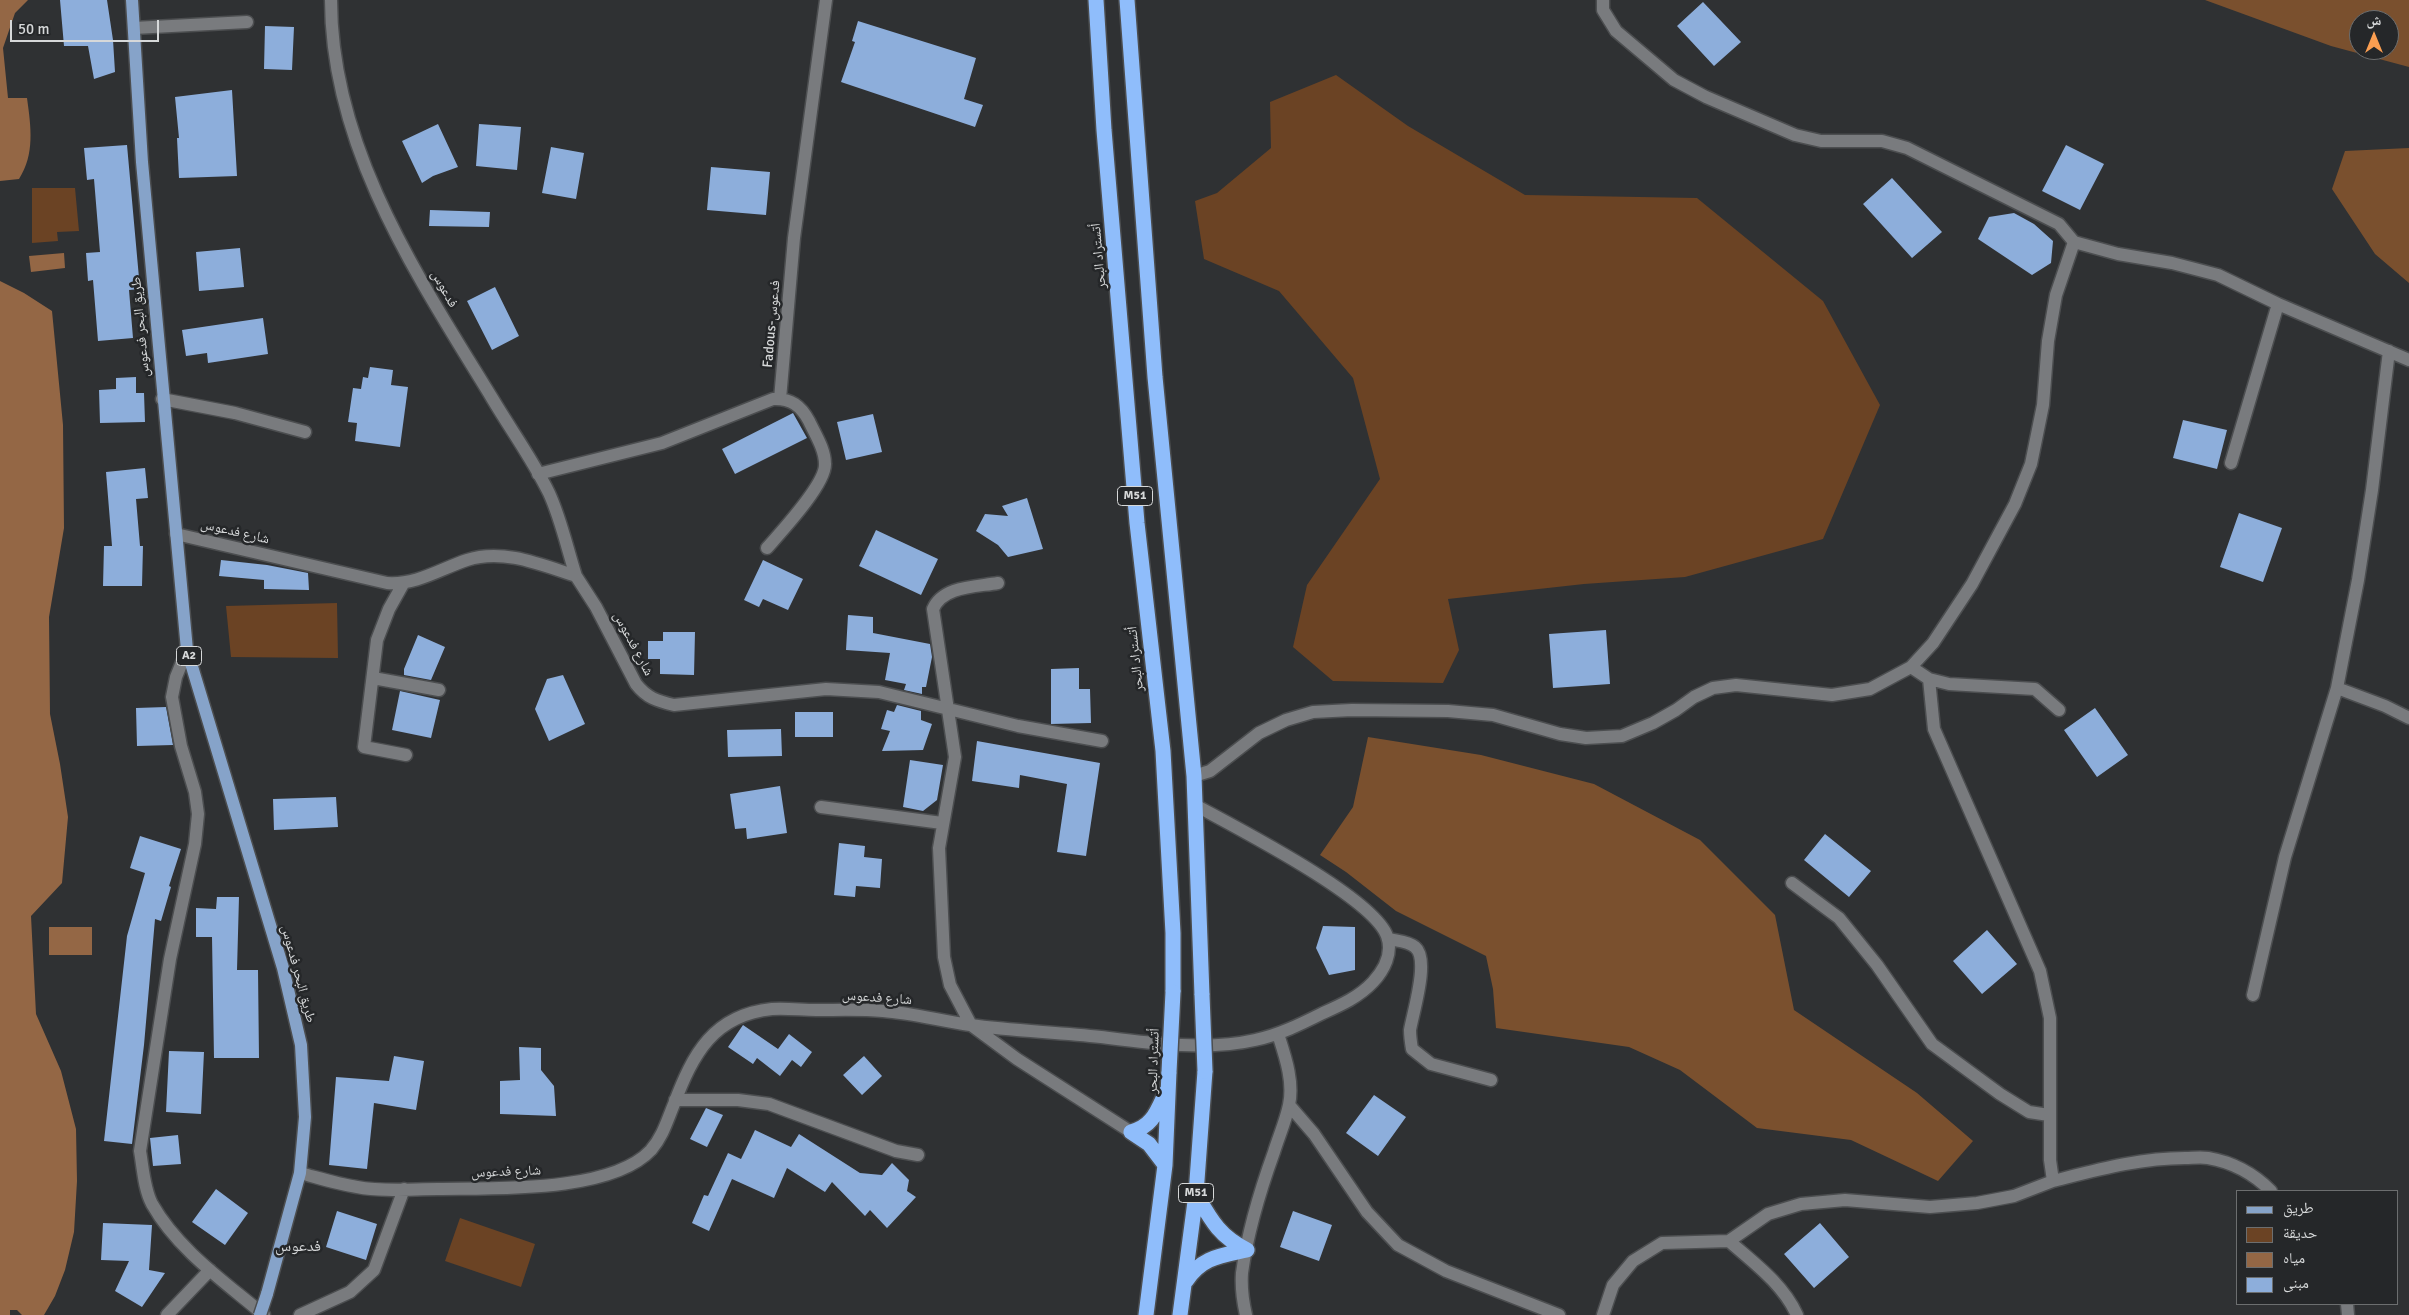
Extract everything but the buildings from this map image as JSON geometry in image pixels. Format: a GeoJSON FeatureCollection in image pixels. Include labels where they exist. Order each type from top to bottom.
{"type":"FeatureCollection","features":[{"type":"Feature","properties":{"kind":"highway","name":"أتستراد البحر"},"geometry":{"type":"LineString","coordinates":[[1096,0],[1104,130],[1137,523],[1163,751],[1172,906],[1173,992],[1165,1165],[1146,1315]]}},
{"type":"Feature","properties":{"kind":"highway","name":"M51"},"geometry":{"type":"LineString","coordinates":[[1128,0],[1156,377],[1194,776],[1205,1071],[1196,1194],[1180,1315]]}},
{"type":"Feature","properties":{"kind":"highway"},"geometry":{"type":"LineString","coordinates":[[1131,1132],[1148,1126],[1154,1118],[1169,1079]]}},
{"type":"Feature","properties":{"kind":"highway"},"geometry":{"type":"LineString","coordinates":[[1131,1132],[1149,1144],[1165,1165]]}},
{"type":"Feature","properties":{"kind":"highway"},"geometry":{"type":"LineString","coordinates":[[1196,1194],[1220,1233],[1230,1242],[1247,1250]]}},
{"type":"Feature","properties":{"kind":"highway"},"geometry":{"type":"LineString","coordinates":[[1186,1281],[1194,1269],[1202,1262],[1247,1250]]}},
{"type":"Feature","properties":{"kind":"main road","name":"طريق البحر فدعوس"},"geometry":{"type":"LineString","coordinates":[[132,0],[142,162],[162,399],[187,650],[283,968],[301,1045],[304,1118],[300,1173],[260,1315]]}},
{"type":"Feature","properties":{"kind":"street","name":"فدعوس"},"geometry":{"type":"LineString","coordinates":[[331,0],[331,24],[344,101],[355,138],[380,203],[442,315],[538,474],[560,522],[576,576]]}},
{"type":"Feature","properties":{"kind":"street","name":"Fadous-فدعوس"},"geometry":{"type":"LineString","coordinates":[[780,399],[794,238],[826,0]]}},
{"type":"Feature","properties":{"kind":"street"},"geometry":{"type":"LineString","coordinates":[[1602,0],[1603,10],[1616,31],[1674,80],[1706,97],[1796,135],[1821,141],[1882,141],[1907,148],[2059,224],[2074,242],[2118,254],[2172,263],[2218,275],[2278,304],[2409,360]]}},
{"type":"Feature","properties":{"kind":"street"},"geometry":{"type":"LineString","coordinates":[[134,28],[247,22]]}},
{"type":"Feature","properties":{"kind":"street"},"geometry":{"type":"LineString","coordinates":[[1194,776],[1210,771],[1259,733],[1286,720],[1313,712],[1352,710],[1448,711],[1493,715],[1560,734],[1586,738],[1622,736],[1653,723],[1694,697],[1713,688],[1736,685],[1832,695],[1870,689],[1911,667],[1934,643],[1972,584],[2015,504],[2031,464],[2042,405],[2048,341],[2056,295],[2074,242]]}},
{"type":"Feature","properties":{"kind":"street"},"geometry":{"type":"LineString","coordinates":[[2231,463],[2278,304]]}},
{"type":"Feature","properties":{"kind":"street"},"geometry":{"type":"LineString","coordinates":[[2253,995],[2285,856],[2336,688],[2369,508],[2389,351]]}},
{"type":"Feature","properties":{"kind":"street"},"geometry":{"type":"LineString","coordinates":[[162,399],[235,413],[305,432]]}},
{"type":"Feature","properties":{"kind":"street"},"geometry":{"type":"LineString","coordinates":[[538,474],[662,443],[773,399],[790,400],[802,410],[819,441],[825,465],[823,476],[811,494],[767,548]]}},
{"type":"Feature","properties":{"kind":"street","name":"شارع فدعوس"},"geometry":{"type":"LineString","coordinates":[[176,534],[387,584],[403,584],[484,556],[513,558],[576,576],[596,606],[636,684],[643,694],[655,701],[674,705],[776,693],[852,690],[905,697],[1018,726],[1102,741]]}},
{"type":"Feature","properties":{"kind":"street"},"geometry":{"type":"LineString","coordinates":[[403,584],[382,625],[377,640],[364,747],[406,755]]}},
{"type":"Feature","properties":{"kind":"street","name":"شارع فدعوس"},"geometry":{"type":"LineString","coordinates":[[998,584],[947,593],[937,601],[933,610],[955,757],[939,848],[944,957],[950,984],[971,1025],[1017,1059],[1131,1132]]}},
{"type":"Feature","properties":{"kind":"street","name":"طريق البحر فدعوس"},"geometry":{"type":"LineString","coordinates":[[187,650],[176,677],[172,697],[181,746],[195,792],[198,814],[196,844],[170,958],[140,1151],[144,1180],[152,1203],[180,1241],[210,1270],[264,1315]]}},
{"type":"Feature","properties":{"kind":"street"},"geometry":{"type":"LineString","coordinates":[[1911,667],[1929,678],[1949,684],[2035,689],[2059,710]]}},
{"type":"Feature","properties":{"kind":"street"},"geometry":{"type":"LineString","coordinates":[[372,678],[439,690]]}},
{"type":"Feature","properties":{"kind":"street"},"geometry":{"type":"LineString","coordinates":[[1929,678],[1934,729],[2040,971],[2050,1018],[2050,1160],[2054,1181]]}},
{"type":"Feature","properties":{"kind":"street"},"geometry":{"type":"LineString","coordinates":[[2336,688],[2385,706],[2409,718]]}},
{"type":"Feature","properties":{"kind":"street"},"geometry":{"type":"LineString","coordinates":[[1195,805],[1280,852],[1354,900],[1381,925],[1389,940],[1404,942],[1415,947],[1420,956],[1422,967],[1410,1032],[1412,1049],[1432,1064],[1491,1080]]}},
{"type":"Feature","properties":{"kind":"street"},"geometry":{"type":"LineString","coordinates":[[821,807],[942,823]]}},
{"type":"Feature","properties":{"kind":"street"},"geometry":{"type":"LineString","coordinates":[[1792,883],[1839,918],[1877,965],[1932,1044],[2000,1094],[2029,1112],[2049,1115]]}},
{"type":"Feature","properties":{"kind":"street","name":"شارع فدعوس"},"geometry":{"type":"LineString","coordinates":[[300,1173],[359,1188],[404,1189],[552,1185],[609,1173],[648,1153],[662,1135],[675,1100],[701,1047],[712,1034],[731,1020],[774,1009],[882,1011],[971,1025],[1148,1043],[1228,1045],[1278,1034],[1348,1002],[1367,988],[1382,972],[1388,957],[1389,940]]}},
{"type":"Feature","properties":{"kind":"street"},"geometry":{"type":"LineString","coordinates":[[1246,1315],[1242,1275],[1247,1250],[1268,1168],[1289,1105],[1290,1086],[1288,1069],[1278,1034]]}},
{"type":"Feature","properties":{"kind":"street"},"geometry":{"type":"LineString","coordinates":[[675,1100],[738,1100],[769,1104],[896,1151],[918,1155]]}},
{"type":"Feature","properties":{"kind":"street"},"geometry":{"type":"LineString","coordinates":[[1289,1105],[1314,1134],[1367,1212],[1398,1246],[1446,1271],[1559,1315]]}},
{"type":"Feature","properties":{"kind":"street"},"geometry":{"type":"LineString","coordinates":[[1603,1315],[1613,1285],[1633,1261],[1662,1243],[1729,1240],[1768,1214],[1801,1204],[1845,1200],[1930,1207],[1968,1204],[2014,1196],[2054,1181],[2107,1168],[2164,1158],[2207,1158],[2239,1168],[2270,1190]]}},
{"type":"Feature","properties":{"kind":"street"},"geometry":{"type":"LineString","coordinates":[[300,1315],[350,1292],[374,1270],[404,1189]]}},
{"type":"Feature","properties":{"kind":"street"},"geometry":{"type":"LineString","coordinates":[[1729,1240],[1772,1279],[1797,1315]]}},
{"type":"Feature","properties":{"kind":"street"},"geometry":{"type":"LineString","coordinates":[[167,1315],[210,1270]]}},
{"type":"Feature","properties":{"kind":"green space"},"geometry":{"type":"Polygon","coordinates":[[[1336,75],[1408,126],[1525,195],[1697,198],[1823,301],[1880,405],[1823,539],[1685,577],[1584,584],[1448,599],[1459,650],[1443,683],[1333,681],[1293,647],[1307,585],[1380,479],[1353,378],[1279,291],[1204,259],[1195,201],[1217,193],[1271,148],[1270,102],[1336,75]]]}},
{"type":"Feature","properties":{"kind":"green space"},"geometry":{"type":"Polygon","coordinates":[[[32,188],[75,188],[79,231],[57,232],[58,241],[32,243],[32,188]]]}},
{"type":"Feature","properties":{"kind":"green space"},"geometry":{"type":"Polygon","coordinates":[[[337,603],[338,658],[231,657],[226,606],[337,603]]]}},
{"type":"Feature","properties":{"kind":"green space"},"geometry":{"type":"Polygon","coordinates":[[[460,1218],[535,1244],[521,1287],[445,1261],[460,1218]]]}},
{"type":"Feature","properties":{"kind":"shaded area"},"geometry":{"type":"Polygon","coordinates":[[[2205,0],[2409,0],[2409,67],[2383,60],[2399,60],[2399,10],[2349,10],[2349,51],[2205,0]]]}},
{"type":"Feature","properties":{"kind":"shaded area"},"geometry":{"type":"Polygon","coordinates":[[[2409,148],[2409,283],[2375,254],[2332,189],[2345,151],[2409,148]]]}},
{"type":"Feature","properties":{"kind":"shaded area"},"geometry":{"type":"Polygon","coordinates":[[[1368,737],[1481,755],[1594,784],[1700,840],[1775,915],[1794,1010],[1917,1093],[1973,1141],[1938,1181],[1851,1140],[1757,1128],[1680,1070],[1629,1047],[1496,1028],[1493,989],[1486,956],[1396,911],[1346,872],[1320,855],[1353,807],[1368,737]]]}},
{"type":"Feature","properties":{"kind":"water"},"geometry":{"type":"Polygon","coordinates":[[[0,0],[28,0],[15,13],[3,48],[8,98],[27,98],[30,119],[30,150],[28,160],[19,179],[0,181],[0,0]]]}},
{"type":"Feature","properties":{"kind":"water"},"geometry":{"type":"Polygon","coordinates":[[[64,253],[65,268],[31,272],[29,256],[64,253]]]}},
{"type":"Feature","properties":{"kind":"water"},"geometry":{"type":"Polygon","coordinates":[[[0,281],[24,293],[52,311],[63,425],[64,528],[49,617],[50,714],[68,817],[62,883],[31,916],[36,1014],[61,1071],[76,1129],[77,1181],[74,1232],[65,1270],[55,1296],[44,1315],[22,1315],[17,1310],[10,1310],[10,1315],[0,1315],[0,281]]]}},
{"type":"Feature","properties":{"kind":"water"},"geometry":{"type":"Polygon","coordinates":[[[49,927],[92,927],[92,955],[49,955],[49,927]]]}},
{"type":"Feature","properties":{"kind":"district","name":"فدعوس"},"geometry":{"type":"Point","coordinates":[298,1247]}}]}
